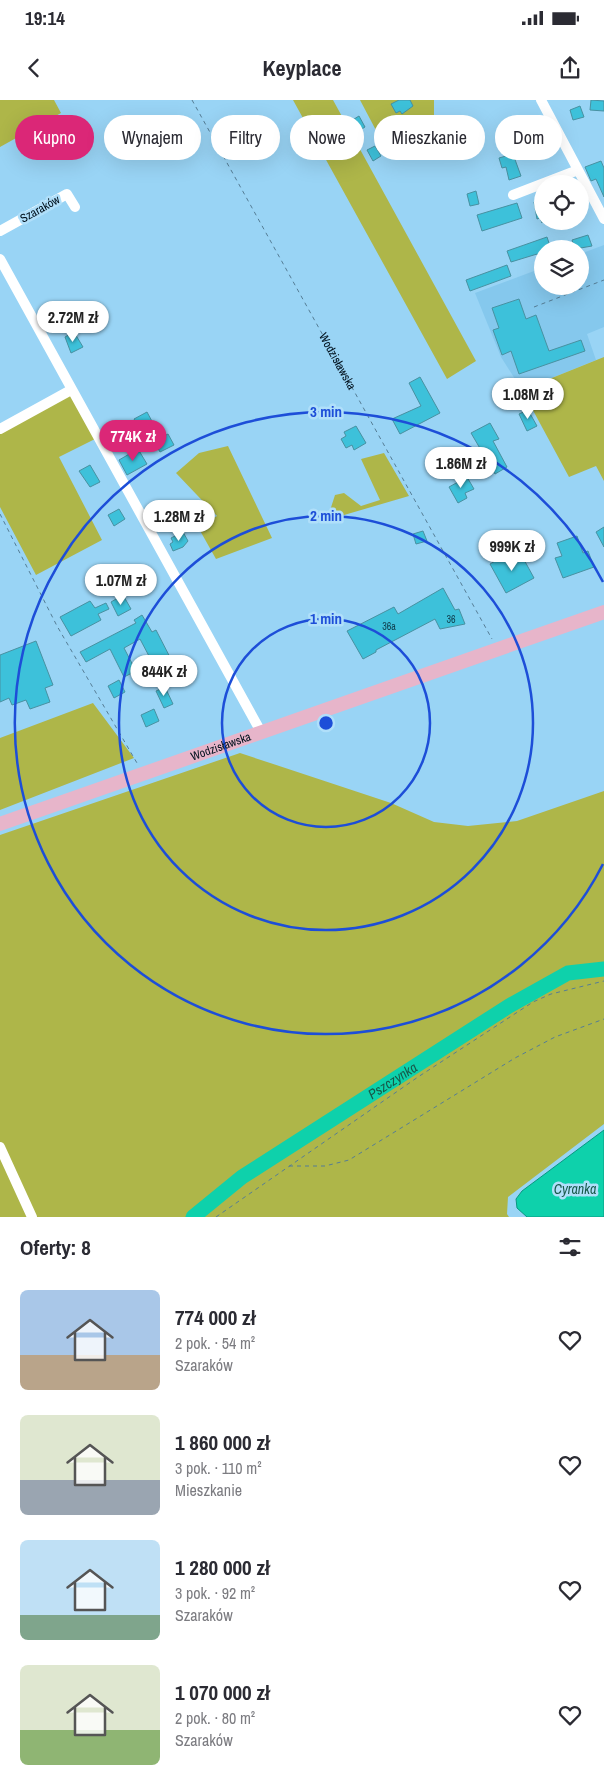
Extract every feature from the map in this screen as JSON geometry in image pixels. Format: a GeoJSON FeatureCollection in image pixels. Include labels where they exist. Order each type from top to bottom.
{"type":"FeatureCollection","features":[{"type":"Feature","properties":{"kind":"main road","name":"Wodzisławska"},"geometry":{"type":"LineString","coordinates":[[0,824],[604,612]]}},
{"type":"Feature","properties":{"kind":"street"},"geometry":{"type":"LineString","coordinates":[[541,100],[604,219]]}},
{"type":"Feature","properties":{"kind":"street"},"geometry":{"type":"LineString","coordinates":[[513,195],[578,170]]}},
{"type":"Feature","properties":{"kind":"street","name":"Szaraków"},"geometry":{"type":"LineString","coordinates":[[0,231],[68,194],[75,207]]}},
{"type":"Feature","properties":{"kind":"street"},"geometry":{"type":"LineString","coordinates":[[0,258],[261,732]]}},
{"type":"Feature","properties":{"kind":"street"},"geometry":{"type":"LineString","coordinates":[[0,428],[70,387]]}},
{"type":"Feature","properties":{"kind":"street"},"geometry":{"type":"LineString","coordinates":[[0,1147],[24,1195],[32,1217]]}},
{"type":"Feature","properties":{"kind":"path","name":"Wodzisławska"},"geometry":{"type":"LineString","coordinates":[[192,100],[497,649]]}},
{"type":"Feature","properties":{"kind":"path"},"geometry":{"type":"LineString","coordinates":[[534,307],[604,280]]}},
{"type":"Feature","properties":{"kind":"path"},"geometry":{"type":"LineString","coordinates":[[0,514],[57,626],[143,774]]}},
{"type":"Feature","properties":{"kind":"path"},"geometry":{"type":"LineString","coordinates":[[216,1217],[418,1077],[533,1002],[551,994],[604,981]]}},
{"type":"Feature","properties":{"kind":"path"},"geometry":{"type":"LineString","coordinates":[[289,1165],[325,1166],[349,1160],[515,1058],[555,1037],[604,1019]]}},
{"type":"Feature","properties":{"kind":"shaded area"},"geometry":{"type":"Polygon","coordinates":[[[0,100],[54,100],[61,113],[57,115],[15,115],[15,139],[0,147],[0,100]]]}},
{"type":"Feature","properties":{"kind":"shaded area"},"geometry":{"type":"Polygon","coordinates":[[[293,100],[333,100],[341,115],[301,115],[293,100]]]}},
{"type":"Feature","properties":{"kind":"shaded area"},"geometry":{"type":"Polygon","coordinates":[[[360,100],[434,100],[434,115],[374,115],[374,127],[360,100]]]}},
{"type":"Feature","properties":{"kind":"shaded area"},"geometry":{"type":"Polygon","coordinates":[[[364,157],[476,361],[447,379],[326,160],[364,160],[364,157]]]}},
{"type":"Feature","properties":{"kind":"shaded area"},"geometry":{"type":"Polygon","coordinates":[[[604,245],[604,327],[587,334],[596,360],[522,390],[501,357],[475,293],[534,271],[534,295],[589,295],[589,251],[604,245]]]}},
{"type":"Feature","properties":{"kind":"shaded area"},"geometry":{"type":"Polygon","coordinates":[[[604,357],[604,481],[596,466],[569,477],[522,390],[604,357]]]}},
{"type":"Feature","properties":{"kind":"shaded area"},"geometry":{"type":"Polygon","coordinates":[[[71,394],[95,439],[59,457],[102,540],[36,575],[0,507],[0,432],[71,394]]]}},
{"type":"Feature","properties":{"kind":"shaded area"},"geometry":{"type":"Polygon","coordinates":[[[228,446],[272,538],[216,559],[198,527],[217,516],[176,473],[199,453],[228,446]]]}},
{"type":"Feature","properties":{"kind":"shaded area"},"geometry":{"type":"Polygon","coordinates":[[[384,453],[409,496],[327,520],[335,495],[344,493],[361,506],[380,500],[361,459],[384,453]]]}},
{"type":"Feature","properties":{"kind":"shaded area"},"geometry":{"type":"Polygon","coordinates":[[[93,703],[134,758],[0,810],[0,738],[93,703]]]}},
{"type":"Feature","properties":{"kind":"shaded area"},"geometry":{"type":"Polygon","coordinates":[[[240,753],[391,803],[434,822],[468,826],[517,821],[604,791],[604,1124],[508,1197],[507,1214],[509,1217],[0,1217],[0,835],[240,753]]]}},
{"type":"Feature","properties":{"kind":"water","name":"Cyranka"},"geometry":{"type":"Polygon","coordinates":[[[604,1130],[604,1217],[527,1217],[517,1208],[516,1199],[522,1191],[604,1130]]]}},
{"type":"Feature","properties":{"kind":"building"},"geometry":{"type":"Polygon","coordinates":[[[399,100],[410,100],[413,106],[402,114],[400,111],[396,113],[391,104],[399,100]]]}},
{"type":"Feature","properties":{"kind":"building"},"geometry":{"type":"Polygon","coordinates":[[[591,100],[604,101],[604,111],[590,110],[591,100]]]}},
{"type":"Feature","properties":{"kind":"building"},"geometry":{"type":"Polygon","coordinates":[[[580,106],[584,117],[573,120],[570,110],[580,106]]]}},
{"type":"Feature","properties":{"kind":"building"},"geometry":{"type":"Polygon","coordinates":[[[374,146],[375,160],[373,161],[367,150],[374,146]]]}},
{"type":"Feature","properties":{"kind":"building"},"geometry":{"type":"Polygon","coordinates":[[[500,160],[515,160],[521,176],[509,180],[506,167],[502,168],[500,160]]]}},
{"type":"Feature","properties":{"kind":"building"},"geometry":{"type":"Polygon","coordinates":[[[601,161],[604,168],[604,197],[596,179],[591,181],[585,167],[601,161]]]}},
{"type":"Feature","properties":{"kind":"building"},"geometry":{"type":"Polygon","coordinates":[[[476,191],[479,204],[470,206],[467,194],[476,191]]]}},
{"type":"Feature","properties":{"kind":"building"},"geometry":{"type":"Polygon","coordinates":[[[517,203],[522,218],[482,231],[477,215],[517,203]]]}},
{"type":"Feature","properties":{"kind":"building"},"geometry":{"type":"Polygon","coordinates":[[[588,235],[592,246],[589,247],[589,240],[572,240],[588,235]]]}},
{"type":"Feature","properties":{"kind":"building"},"geometry":{"type":"Polygon","coordinates":[[[534,242],[534,255],[511,262],[507,251],[534,242]]]}},
{"type":"Feature","properties":{"kind":"building"},"geometry":{"type":"Polygon","coordinates":[[[507,265],[511,276],[470,291],[466,280],[507,265]]]}},
{"type":"Feature","properties":{"kind":"building"},"geometry":{"type":"Polygon","coordinates":[[[519,299],[526,319],[536,315],[549,351],[581,340],[585,351],[519,374],[511,351],[502,355],[493,330],[499,328],[492,308],[519,299]]]}},
{"type":"Feature","properties":{"kind":"building"},"geometry":{"type":"Polygon","coordinates":[[[74,332],[83,347],[71,353],[65,337],[74,332]]]}},
{"type":"Feature","properties":{"kind":"building"},"geometry":{"type":"Polygon","coordinates":[[[420,377],[440,413],[400,434],[392,419],[421,406],[409,383],[420,377]]]}},
{"type":"Feature","properties":{"kind":"building"},"geometry":{"type":"Polygon","coordinates":[[[528,410],[537,426],[527,431],[519,414],[528,410]]]}},
{"type":"Feature","properties":{"kind":"building"},"geometry":{"type":"Polygon","coordinates":[[[147,412],[154,425],[141,432],[134,419],[147,412]]]}},
{"type":"Feature","properties":{"kind":"building"},"geometry":{"type":"Polygon","coordinates":[[[490,423],[499,439],[493,441],[507,467],[495,474],[471,433],[490,423]]]}},
{"type":"Feature","properties":{"kind":"building"},"geometry":{"type":"Polygon","coordinates":[[[356,426],[366,443],[354,450],[352,445],[346,448],[341,439],[346,436],[344,432],[356,426]]]}},
{"type":"Feature","properties":{"kind":"building"},"geometry":{"type":"Polygon","coordinates":[[[168,434],[174,445],[160,452],[154,441],[168,434]]]}},
{"type":"Feature","properties":{"kind":"building"},"geometry":{"type":"Polygon","coordinates":[[[138,449],[147,464],[127,475],[119,460],[138,449]]]}},
{"type":"Feature","properties":{"kind":"building"},"geometry":{"type":"Polygon","coordinates":[[[90,465],[100,482],[90,487],[79,471],[90,465]]]}},
{"type":"Feature","properties":{"kind":"building"},"geometry":{"type":"Polygon","coordinates":[[[467,477],[474,489],[465,493],[467,498],[458,503],[449,487],[467,477]]]}},
{"type":"Feature","properties":{"kind":"building"},"geometry":{"type":"Polygon","coordinates":[[[198,505],[204,517],[188,525],[182,514],[198,505]]]}},
{"type":"Feature","properties":{"kind":"building"},"geometry":{"type":"Polygon","coordinates":[[[119,509],[125,519],[114,526],[108,515],[119,509]]]}},
{"type":"Feature","properties":{"kind":"building"},"geometry":{"type":"Polygon","coordinates":[[[604,527],[604,547],[596,532],[604,527]]]}},
{"type":"Feature","properties":{"kind":"building"},"geometry":{"type":"Polygon","coordinates":[[[423,531],[427,541],[416,544],[413,534],[423,531]]]}},
{"type":"Feature","properties":{"kind":"building"},"geometry":{"type":"Polygon","coordinates":[[[183,532],[188,541],[183,547],[173,551],[170,544],[173,542],[171,538],[183,532]]]}},
{"type":"Feature","properties":{"kind":"building"},"geometry":{"type":"Polygon","coordinates":[[[577,536],[583,553],[588,551],[594,567],[563,578],[555,558],[562,556],[557,543],[577,536]]]}},
{"type":"Feature","properties":{"kind":"building"},"geometry":{"type":"Polygon","coordinates":[[[511,552],[515,559],[522,556],[534,578],[506,593],[490,564],[511,552]]]}},
{"type":"Feature","properties":{"kind":"building"},"geometry":{"type":"Polygon","coordinates":[[[443,588],[455,610],[459,609],[465,624],[440,629],[435,619],[376,650],[376,652],[363,659],[347,631],[394,607],[398,614],[443,588]]]}},
{"type":"Feature","properties":{"kind":"building"},"geometry":{"type":"Polygon","coordinates":[[[123,595],[131,609],[118,616],[111,602],[123,595]]]}},
{"type":"Feature","properties":{"kind":"building"},"geometry":{"type":"Polygon","coordinates":[[[90,601],[95,608],[106,603],[109,609],[98,614],[101,620],[71,636],[60,617],[90,601]]]}},
{"type":"Feature","properties":{"kind":"building"},"geometry":{"type":"Polygon","coordinates":[[[142,615],[152,632],[156,630],[175,667],[159,675],[140,639],[124,648],[136,671],[124,677],[110,649],[86,662],[80,652],[136,623],[134,620],[142,615]]]}},
{"type":"Feature","properties":{"kind":"building"},"geometry":{"type":"Polygon","coordinates":[[[36,641],[53,685],[45,688],[50,702],[30,709],[26,700],[12,705],[9,698],[0,702],[0,655],[36,641]]]}},
{"type":"Feature","properties":{"kind":"building"},"geometry":{"type":"Polygon","coordinates":[[[119,680],[125,692],[114,698],[108,686],[119,680]]]}},
{"type":"Feature","properties":{"kind":"building"},"geometry":{"type":"Polygon","coordinates":[[[165,687],[173,704],[164,708],[156,691],[165,687]]]}},
{"type":"Feature","properties":{"kind":"building"},"geometry":{"type":"Polygon","coordinates":[[[154,709],[159,721],[146,727],[141,715],[154,709]]]}},
{"type":"Feature","properties":{"kind":"waterway","name":"Pszczynka"},"geometry":{"type":"LineString","coordinates":[[193,1217],[242,1177],[509,1006],[568,973],[604,969]]}}]}
